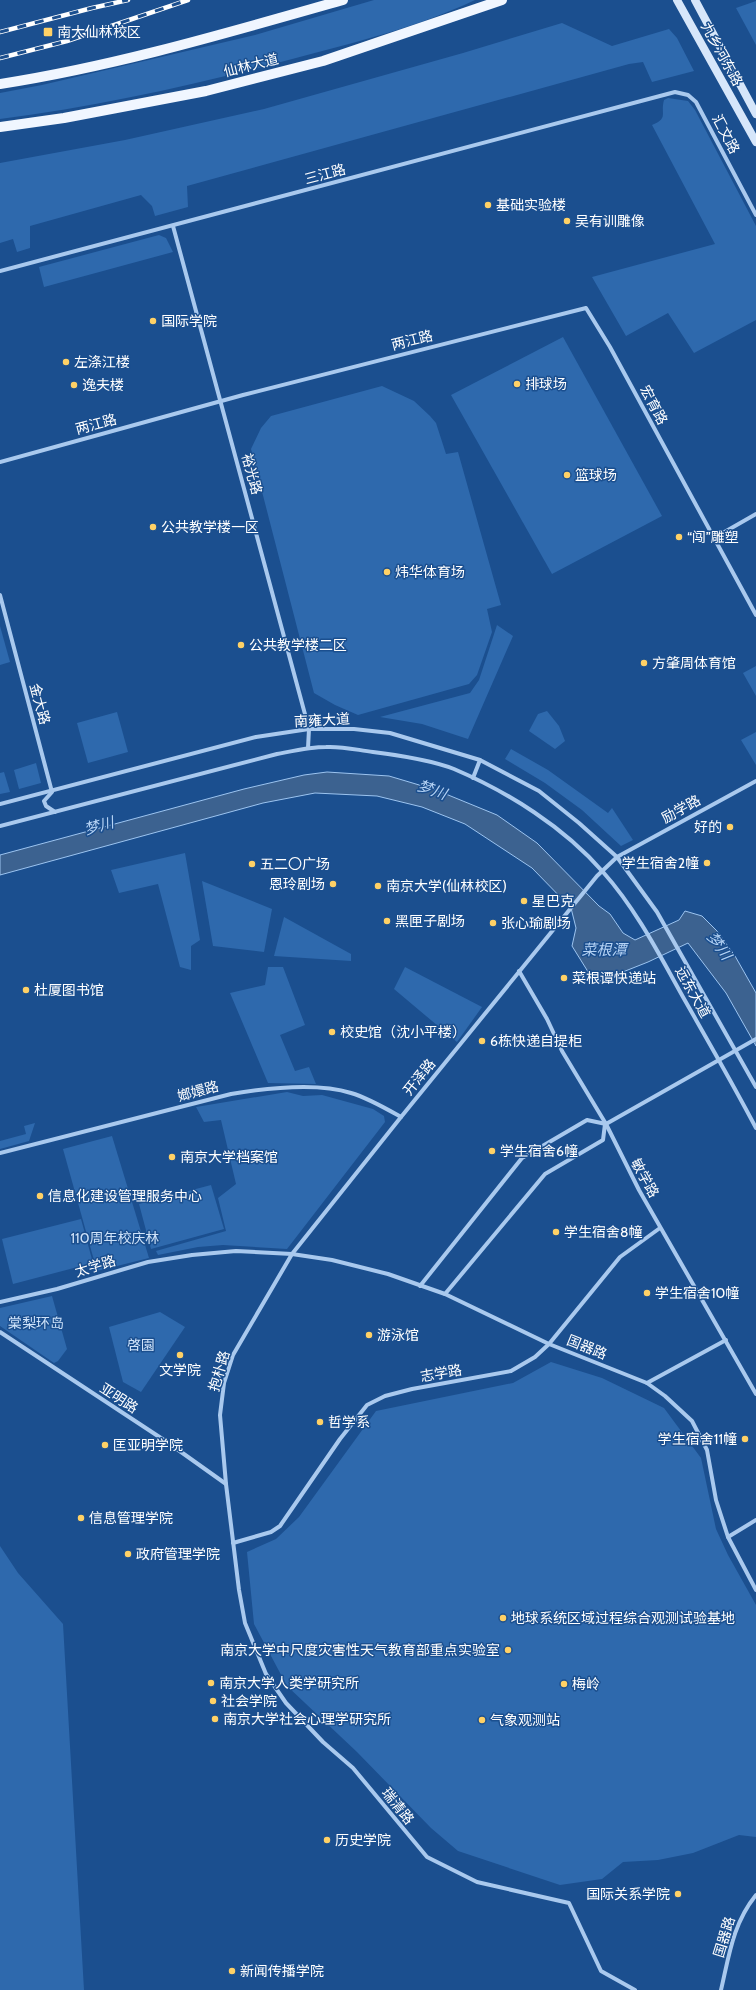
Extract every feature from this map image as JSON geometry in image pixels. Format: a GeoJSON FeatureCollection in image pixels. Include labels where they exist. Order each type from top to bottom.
{"type":"FeatureCollection","features":[{"type":"Feature","properties":{"kind":"main road"},"geometry":{"type":"LineString","coordinates":[[0,84],[37,78],[152,51],[343,0]]}},
{"type":"Feature","properties":{"kind":"main road","name":"仙林大道"},"geometry":{"type":"LineString","coordinates":[[0,127],[64,118],[206,91],[323,62],[502,0]]}},
{"type":"Feature","properties":{"kind":"main road","name":"九乡河东路"},"geometry":{"type":"LineString","coordinates":[[677,0],[756,142]]}},
{"type":"Feature","properties":{"kind":"main road","name":"九乡河东路"},"geometry":{"type":"LineString","coordinates":[[695,0],[756,114]]}},
{"type":"Feature","properties":{"kind":"street","name":"汇文路"},"geometry":{"type":"LineString","coordinates":[[656,96],[675,92],[688,95],[696,102],[756,215]]}},
{"type":"Feature","properties":{"kind":"street","name":"三江路"},"geometry":{"type":"LineString","coordinates":[[0,271],[656,96]]}},
{"type":"Feature","properties":{"kind":"street","name":"裕光路"},"geometry":{"type":"LineString","coordinates":[[173,226],[309,729],[308,748]]}},
{"type":"Feature","properties":{"kind":"street","name":"两江路"},"geometry":{"type":"LineString","coordinates":[[0,462],[243,395],[586,308]]}},
{"type":"Feature","properties":{"kind":"street","name":"宏育路"},"geometry":{"type":"LineString","coordinates":[[586,308],[607,342],[756,615]]}},
{"type":"Feature","properties":{"kind":"street"},"geometry":{"type":"LineString","coordinates":[[714,538],[756,514]]}},
{"type":"Feature","properties":{"kind":"street","name":"金大路"},"geometry":{"type":"LineString","coordinates":[[0,595],[52,792],[44,801],[46,806],[55,812]]}},
{"type":"Feature","properties":{"kind":"street","name":"南雍大道"},"geometry":{"type":"LineString","coordinates":[[0,804],[52,792],[256,738],[309,729],[354,729],[390,733],[480,760],[539,791],[579,823],[617,857]]}},
{"type":"Feature","properties":{"kind":"street","name":"南雍大道"},"geometry":{"type":"LineString","coordinates":[[0,826],[277,754],[327,746],[398,756],[452,769],[473,778],[530,810],[584,852],[603,871]]}},
{"type":"Feature","properties":{"kind":"street"},"geometry":{"type":"LineString","coordinates":[[473,778],[480,760]]}},
{"type":"Feature","properties":{"kind":"street","name":"励学路"},"geometry":{"type":"LineString","coordinates":[[598,876],[617,857],[756,781]]}},
{"type":"Feature","properties":{"kind":"street","name":"远东大道"},"geometry":{"type":"LineString","coordinates":[[617,857],[657,912],[756,1087]]}},
{"type":"Feature","properties":{"kind":"street","name":"远东大道"},"geometry":{"type":"LineString","coordinates":[[603,871],[640,922],[664,962],[720,1059],[756,1128]]}},
{"type":"Feature","properties":{"kind":"street","name":"开泽路"},"geometry":{"type":"LineString","coordinates":[[292,1254],[565,914],[598,876]]}},
{"type":"Feature","properties":{"kind":"street","name":"敏学路"},"geometry":{"type":"LineString","coordinates":[[519,971],[547,1019],[562,1051],[606,1124],[625,1164],[660,1228],[756,1394]]}},
{"type":"Feature","properties":{"kind":"street"},"geometry":{"type":"LineString","coordinates":[[420,1286],[522,1158],[587,1120],[606,1124],[756,1039]]}},
{"type":"Feature","properties":{"kind":"street","name":"嫏嬛路"},"geometry":{"type":"LineString","coordinates":[[0,1153],[231,1094],[264,1088],[308,1087],[350,1093],[373,1102],[401,1117]]}},
{"type":"Feature","properties":{"kind":"street"},"geometry":{"type":"LineString","coordinates":[[445,1294],[545,1174],[603,1140],[606,1124]]}},
{"type":"Feature","properties":{"kind":"street","name":"志学路"},"geometry":{"type":"LineString","coordinates":[[233,1543],[271,1532],[280,1526],[340,1439],[367,1405],[385,1396],[412,1389],[511,1371],[535,1357],[550,1344],[620,1257],[660,1228]]}},
{"type":"Feature","properties":{"kind":"street","name":"太学路"},"geometry":{"type":"LineString","coordinates":[[0,1302],[57,1289],[137,1265],[192,1255],[236,1252],[292,1254]]}},
{"type":"Feature","properties":{"kind":"street","name":"国器路"},"geometry":{"type":"LineString","coordinates":[[292,1254],[353,1265],[388,1274],[445,1294],[550,1344],[647,1383],[665,1396],[692,1421],[707,1450],[716,1500],[728,1536],[756,1590]]}},
{"type":"Feature","properties":{"kind":"street","name":"抱朴路"},"geometry":{"type":"LineString","coordinates":[[233,1543],[220,1416],[224,1383],[233,1355],[292,1254]]}},
{"type":"Feature","properties":{"kind":"street","name":"亚明路"},"geometry":{"type":"LineString","coordinates":[[0,1332],[167,1442],[226,1484]]}},
{"type":"Feature","properties":{"kind":"street"},"geometry":{"type":"LineString","coordinates":[[647,1383],[726,1340]]}},
{"type":"Feature","properties":{"kind":"street"},"geometry":{"type":"LineString","coordinates":[[728,1536],[756,1520]]}},
{"type":"Feature","properties":{"kind":"street","name":"瑞清路"},"geometry":{"type":"LineString","coordinates":[[233,1543],[239,1590],[250,1636],[266,1674],[286,1703],[323,1742],[353,1768],[427,1857],[477,1882],[569,1903],[601,1971],[635,1990]]}},
{"type":"Feature","properties":{"kind":"street","name":"国器路"},"geometry":{"type":"LineString","coordinates":[[721,1990],[734,1930],[746,1908],[756,1895]]}},
{"type":"Feature","properties":{"kind":"green space"},"geometry":{"type":"Polygon","coordinates":[[[374,0],[475,0],[453,10],[387,33],[260,68],[112,101],[0,119],[0,93],[42,85],[255,35],[374,0]]]}},
{"type":"Feature","properties":{"kind":"green space"},"geometry":{"type":"Polygon","coordinates":[[[756,1],[756,45],[736,8],[756,1]]]}},
{"type":"Feature","properties":{"kind":"green space"},"geometry":{"type":"Polygon","coordinates":[[[562,23],[612,46],[669,29],[677,38],[694,71],[652,82],[643,62],[629,64],[187,186],[188,207],[155,216],[152,206],[141,195],[30,226],[30,248],[17,252],[13,239],[0,243],[0,163],[125,140],[264,109],[463,53],[562,23]]]}},
{"type":"Feature","properties":{"kind":"green space"},"geometry":{"type":"Polygon","coordinates":[[[668,98],[688,101],[695,110],[756,226],[756,320],[694,353],[668,313],[626,336],[592,277],[715,244],[652,125],[662,118],[664,100],[668,98]]]}},
{"type":"Feature","properties":{"kind":"green space"},"geometry":{"type":"Polygon","coordinates":[[[159,235],[166,238],[173,252],[44,287],[39,267],[159,235]]]}},
{"type":"Feature","properties":{"kind":"green space","name":"篮球场"},"geometry":{"type":"Polygon","coordinates":[[[563,337],[662,516],[552,574],[451,395],[563,337]]]}},
{"type":"Feature","properties":{"kind":"green space","name":"炜华体育场"},"geometry":{"type":"Polygon","coordinates":[[[382,386],[414,401],[436,423],[446,454],[458,452],[501,605],[487,609],[492,632],[477,675],[469,684],[358,715],[335,705],[314,693],[251,449],[261,428],[271,416],[382,386]]]}},
{"type":"Feature","properties":{"kind":"green space"},"geometry":{"type":"Polygon","coordinates":[[[497,625],[513,636],[468,739],[422,724],[380,717],[470,693],[479,680],[497,625]]]}},
{"type":"Feature","properties":{"kind":"green space"},"geometry":{"type":"Polygon","coordinates":[[[0,626],[10,662],[0,665],[0,626]]]}},
{"type":"Feature","properties":{"kind":"green space"},"geometry":{"type":"Polygon","coordinates":[[[756,666],[756,696],[743,673],[756,666]]]}},
{"type":"Feature","properties":{"kind":"green space"},"geometry":{"type":"Polygon","coordinates":[[[547,711],[559,726],[565,741],[555,749],[529,731],[538,714],[547,711]]]}},
{"type":"Feature","properties":{"kind":"green space"},"geometry":{"type":"Polygon","coordinates":[[[117,712],[128,752],[88,763],[77,723],[117,712]]]}},
{"type":"Feature","properties":{"kind":"green space"},"geometry":{"type":"Polygon","coordinates":[[[756,732],[756,765],[741,740],[756,732]]]}},
{"type":"Feature","properties":{"kind":"green space"},"geometry":{"type":"Polygon","coordinates":[[[511,749],[548,770],[608,813],[612,808],[633,840],[621,846],[582,810],[545,783],[505,759],[511,749]]]}},
{"type":"Feature","properties":{"kind":"green space"},"geometry":{"type":"Polygon","coordinates":[[[36,763],[41,783],[19,789],[14,770],[36,763]]]}},
{"type":"Feature","properties":{"kind":"green space"},"geometry":{"type":"Polygon","coordinates":[[[4,772],[10,792],[0,794],[0,773],[4,772]]]}},
{"type":"Feature","properties":{"kind":"green space"},"geometry":{"type":"Polygon","coordinates":[[[185,853],[200,940],[191,946],[191,970],[180,967],[158,884],[119,893],[111,870],[185,853]]]}},
{"type":"Feature","properties":{"kind":"green space"},"geometry":{"type":"Polygon","coordinates":[[[202,881],[272,909],[264,952],[213,946],[202,881]]]}},
{"type":"Feature","properties":{"kind":"green space"},"geometry":{"type":"Polygon","coordinates":[[[284,917],[351,954],[351,961],[274,956],[284,917]]]}},
{"type":"Feature","properties":{"kind":"green space"},"geometry":{"type":"Polygon","coordinates":[[[268,967],[283,967],[305,1025],[280,1035],[295,1071],[309,1067],[316,1084],[268,1083],[230,993],[265,985],[268,967]]]}},
{"type":"Feature","properties":{"kind":"green space"},"geometry":{"type":"Polygon","coordinates":[[[405,967],[482,1007],[457,1042],[394,989],[405,967]]]}},
{"type":"Feature","properties":{"kind":"green space"},"geometry":{"type":"Polygon","coordinates":[[[287,1092],[303,1096],[322,1095],[373,1109],[384,1116],[385,1122],[287,1249],[223,1245],[198,1247],[158,1255],[156,1251],[226,1231],[218,1198],[236,1184],[221,1120],[204,1122],[196,1107],[287,1092]]]}},
{"type":"Feature","properties":{"kind":"green space"},"geometry":{"type":"Polygon","coordinates":[[[35,1123],[29,1141],[0,1149],[0,1141],[26,1134],[24,1126],[35,1123]]]}},
{"type":"Feature","properties":{"kind":"green space","name":"110周年校庆林"},"geometry":{"type":"Polygon","coordinates":[[[112,1136],[149,1258],[97,1271],[63,1149],[112,1136]]]}},
{"type":"Feature","properties":{"kind":"green space"},"geometry":{"type":"Polygon","coordinates":[[[211,1185],[224,1229],[151,1249],[139,1204],[211,1185]]]}},
{"type":"Feature","properties":{"kind":"green space"},"geometry":{"type":"Polygon","coordinates":[[[81,1219],[93,1263],[13,1284],[2,1239],[81,1219]]]}},
{"type":"Feature","properties":{"kind":"green space","name":"棠梨环岛"},"geometry":{"type":"Polygon","coordinates":[[[52,1296],[67,1349],[58,1361],[54,1363],[0,1326],[0,1308],[52,1296]]]}},
{"type":"Feature","properties":{"kind":"green space","name":"啓園"},"geometry":{"type":"Polygon","coordinates":[[[160,1312],[185,1327],[141,1392],[123,1382],[109,1327],[160,1312]]]}},
{"type":"Feature","properties":{"kind":"green space"},"geometry":{"type":"Polygon","coordinates":[[[551,1362],[602,1378],[664,1408],[701,1458],[716,1529],[728,1555],[756,1605],[756,1837],[739,1835],[693,1853],[658,1860],[623,1862],[602,1879],[560,1885],[458,1851],[431,1828],[357,1752],[287,1686],[254,1624],[247,1552],[276,1539],[299,1517],[376,1411],[513,1383],[551,1362]]]}},
{"type":"Feature","properties":{"kind":"green space"},"geometry":{"type":"Polygon","coordinates":[[[0,1546],[18,1573],[63,1624],[84,1990],[0,1990],[0,1546]]]}},
{"type":"Feature","properties":{"kind":"water"},"geometry":{"type":"Polygon","coordinates":[[[327,772],[389,776],[436,790],[497,815],[537,843],[599,906],[610,914],[623,933],[635,940],[679,920],[685,911],[702,916],[717,931],[735,956],[756,993],[756,1046],[726,993],[688,943],[648,962],[595,983],[572,946],[576,928],[571,908],[532,868],[465,824],[422,807],[377,796],[315,793],[263,803],[0,875],[0,855],[244,789],[304,775],[327,772]]]}},
{"type":"Feature","properties":{"kind":"railway"},"geometry":{"type":"LineString","coordinates":[[0,32],[128,0]]}},
{"type":"Feature","properties":{"kind":"railway"},"geometry":{"type":"LineString","coordinates":[[0,58],[67,41],[188,0]]}},
{"type":"Feature","properties":{"kind":"place","name":"南大仙林校区"},"geometry":{"type":"Point","coordinates":[48,32]}},
{"type":"Feature","properties":{"kind":"place","name":"基础实验楼"},"geometry":{"type":"Point","coordinates":[488,205]}},
{"type":"Feature","properties":{"kind":"place","name":"吴有训雕像"},"geometry":{"type":"Point","coordinates":[567,221]}},
{"type":"Feature","properties":{"kind":"place","name":"国际学院"},"geometry":{"type":"Point","coordinates":[153,321]}},
{"type":"Feature","properties":{"kind":"place","name":"左涤江楼"},"geometry":{"type":"Point","coordinates":[66,362]}},
{"type":"Feature","properties":{"kind":"place","name":"排球场"},"geometry":{"type":"Point","coordinates":[517,384]}},
{"type":"Feature","properties":{"kind":"place","name":"逸夫楼"},"geometry":{"type":"Point","coordinates":[74,385]}},
{"type":"Feature","properties":{"kind":"place","name":"篮球场"},"geometry":{"type":"Point","coordinates":[567,475]}},
{"type":"Feature","properties":{"kind":"place","name":"公共教学楼一区"},"geometry":{"type":"Point","coordinates":[153,527]}},
{"type":"Feature","properties":{"kind":"place","name":"“闯”雕塑"},"geometry":{"type":"Point","coordinates":[679,537]}},
{"type":"Feature","properties":{"kind":"place","name":"炜华体育场"},"geometry":{"type":"Point","coordinates":[387,572]}},
{"type":"Feature","properties":{"kind":"place","name":"公共教学楼二区"},"geometry":{"type":"Point","coordinates":[241,645]}},
{"type":"Feature","properties":{"kind":"place","name":"方肇周体育馆"},"geometry":{"type":"Point","coordinates":[644,663]}},
{"type":"Feature","properties":{"kind":"place","name":"好的"},"geometry":{"type":"Point","coordinates":[730,827]}},
{"type":"Feature","properties":{"kind":"place","name":"学生宿舍2幢"},"geometry":{"type":"Point","coordinates":[707,863]}},
{"type":"Feature","properties":{"kind":"place","name":"五二〇广场"},"geometry":{"type":"Point","coordinates":[252,864]}},
{"type":"Feature","properties":{"kind":"place","name":"恩玲剧场"},"geometry":{"type":"Point","coordinates":[333,884]}},
{"type":"Feature","properties":{"kind":"place","name":"南京大学(仙林校区)"},"geometry":{"type":"Point","coordinates":[378,886]}},
{"type":"Feature","properties":{"kind":"place","name":"星巴克"},"geometry":{"type":"Point","coordinates":[524,901]}},
{"type":"Feature","properties":{"kind":"place","name":"黑匣子剧场"},"geometry":{"type":"Point","coordinates":[387,921]}},
{"type":"Feature","properties":{"kind":"place","name":"张心瑜剧场"},"geometry":{"type":"Point","coordinates":[493,923]}},
{"type":"Feature","properties":{"kind":"place","name":"菜根谭快递站"},"geometry":{"type":"Point","coordinates":[564,978]}},
{"type":"Feature","properties":{"kind":"place","name":"杜厦图书馆"},"geometry":{"type":"Point","coordinates":[26,990]}},
{"type":"Feature","properties":{"kind":"place","name":"校史馆（沈小平楼）"},"geometry":{"type":"Point","coordinates":[332,1032]}},
{"type":"Feature","properties":{"kind":"place","name":"6栋快递自提柜"},"geometry":{"type":"Point","coordinates":[482,1041]}},
{"type":"Feature","properties":{"kind":"place","name":"学生宿舍6幢"},"geometry":{"type":"Point","coordinates":[492,1151]}},
{"type":"Feature","properties":{"kind":"place","name":"南京大学档案馆"},"geometry":{"type":"Point","coordinates":[172,1157]}},
{"type":"Feature","properties":{"kind":"place","name":"信息化建设管理服务中心"},"geometry":{"type":"Point","coordinates":[40,1196]}},
{"type":"Feature","properties":{"kind":"place","name":"学生宿舍8幢"},"geometry":{"type":"Point","coordinates":[556,1232]}},
{"type":"Feature","properties":{"kind":"place","name":"学生宿舍10幢"},"geometry":{"type":"Point","coordinates":[647,1293]}},
{"type":"Feature","properties":{"kind":"place","name":"游泳馆"},"geometry":{"type":"Point","coordinates":[369,1335]}},
{"type":"Feature","properties":{"kind":"place","name":"文学院"},"geometry":{"type":"Point","coordinates":[180,1355]}},
{"type":"Feature","properties":{"kind":"place","name":"哲学系"},"geometry":{"type":"Point","coordinates":[320,1422]}},
{"type":"Feature","properties":{"kind":"place","name":"学生宿舍11幢"},"geometry":{"type":"Point","coordinates":[745,1439]}},
{"type":"Feature","properties":{"kind":"place","name":"匡亚明学院"},"geometry":{"type":"Point","coordinates":[105,1445]}},
{"type":"Feature","properties":{"kind":"place","name":"信息管理学院"},"geometry":{"type":"Point","coordinates":[81,1518]}},
{"type":"Feature","properties":{"kind":"place","name":"政府管理学院"},"geometry":{"type":"Point","coordinates":[128,1554]}},
{"type":"Feature","properties":{"kind":"place","name":"地球系统区域过程综合观测试验基地"},"geometry":{"type":"Point","coordinates":[503,1618]}},
{"type":"Feature","properties":{"kind":"place","name":"南京大学中尺度灾害性天气教育部重点实验室"},"geometry":{"type":"Point","coordinates":[508,1650]}},
{"type":"Feature","properties":{"kind":"place","name":"南京大学人类学研究所"},"geometry":{"type":"Point","coordinates":[211,1683]}},
{"type":"Feature","properties":{"kind":"place","name":"梅岭"},"geometry":{"type":"Point","coordinates":[564,1684]}},
{"type":"Feature","properties":{"kind":"place","name":"社会学院"},"geometry":{"type":"Point","coordinates":[213,1701]}},
{"type":"Feature","properties":{"kind":"place","name":"南京大学社会心理学研究所"},"geometry":{"type":"Point","coordinates":[215,1719]}},
{"type":"Feature","properties":{"kind":"place","name":"气象观测站"},"geometry":{"type":"Point","coordinates":[482,1720]}},
{"type":"Feature","properties":{"kind":"place","name":"历史学院"},"geometry":{"type":"Point","coordinates":[327,1840]}},
{"type":"Feature","properties":{"kind":"place","name":"国际关系学院"},"geometry":{"type":"Point","coordinates":[678,1894]}},
{"type":"Feature","properties":{"kind":"place","name":"新闻传播学院"},"geometry":{"type":"Point","coordinates":[232,1971]}},
{"type":"Feature","properties":{"kind":"water label","name":"梦川"},"geometry":{"type":"Point","coordinates":[432,790]}},
{"type":"Feature","properties":{"kind":"water label","name":"梦川"},"geometry":{"type":"Point","coordinates":[99,826]}},
{"type":"Feature","properties":{"kind":"water label","name":"梦川"},"geometry":{"type":"Point","coordinates":[719,946]}},
{"type":"Feature","properties":{"kind":"water label","name":"菜根潭"},"geometry":{"type":"Point","coordinates":[604,950]}}]}
